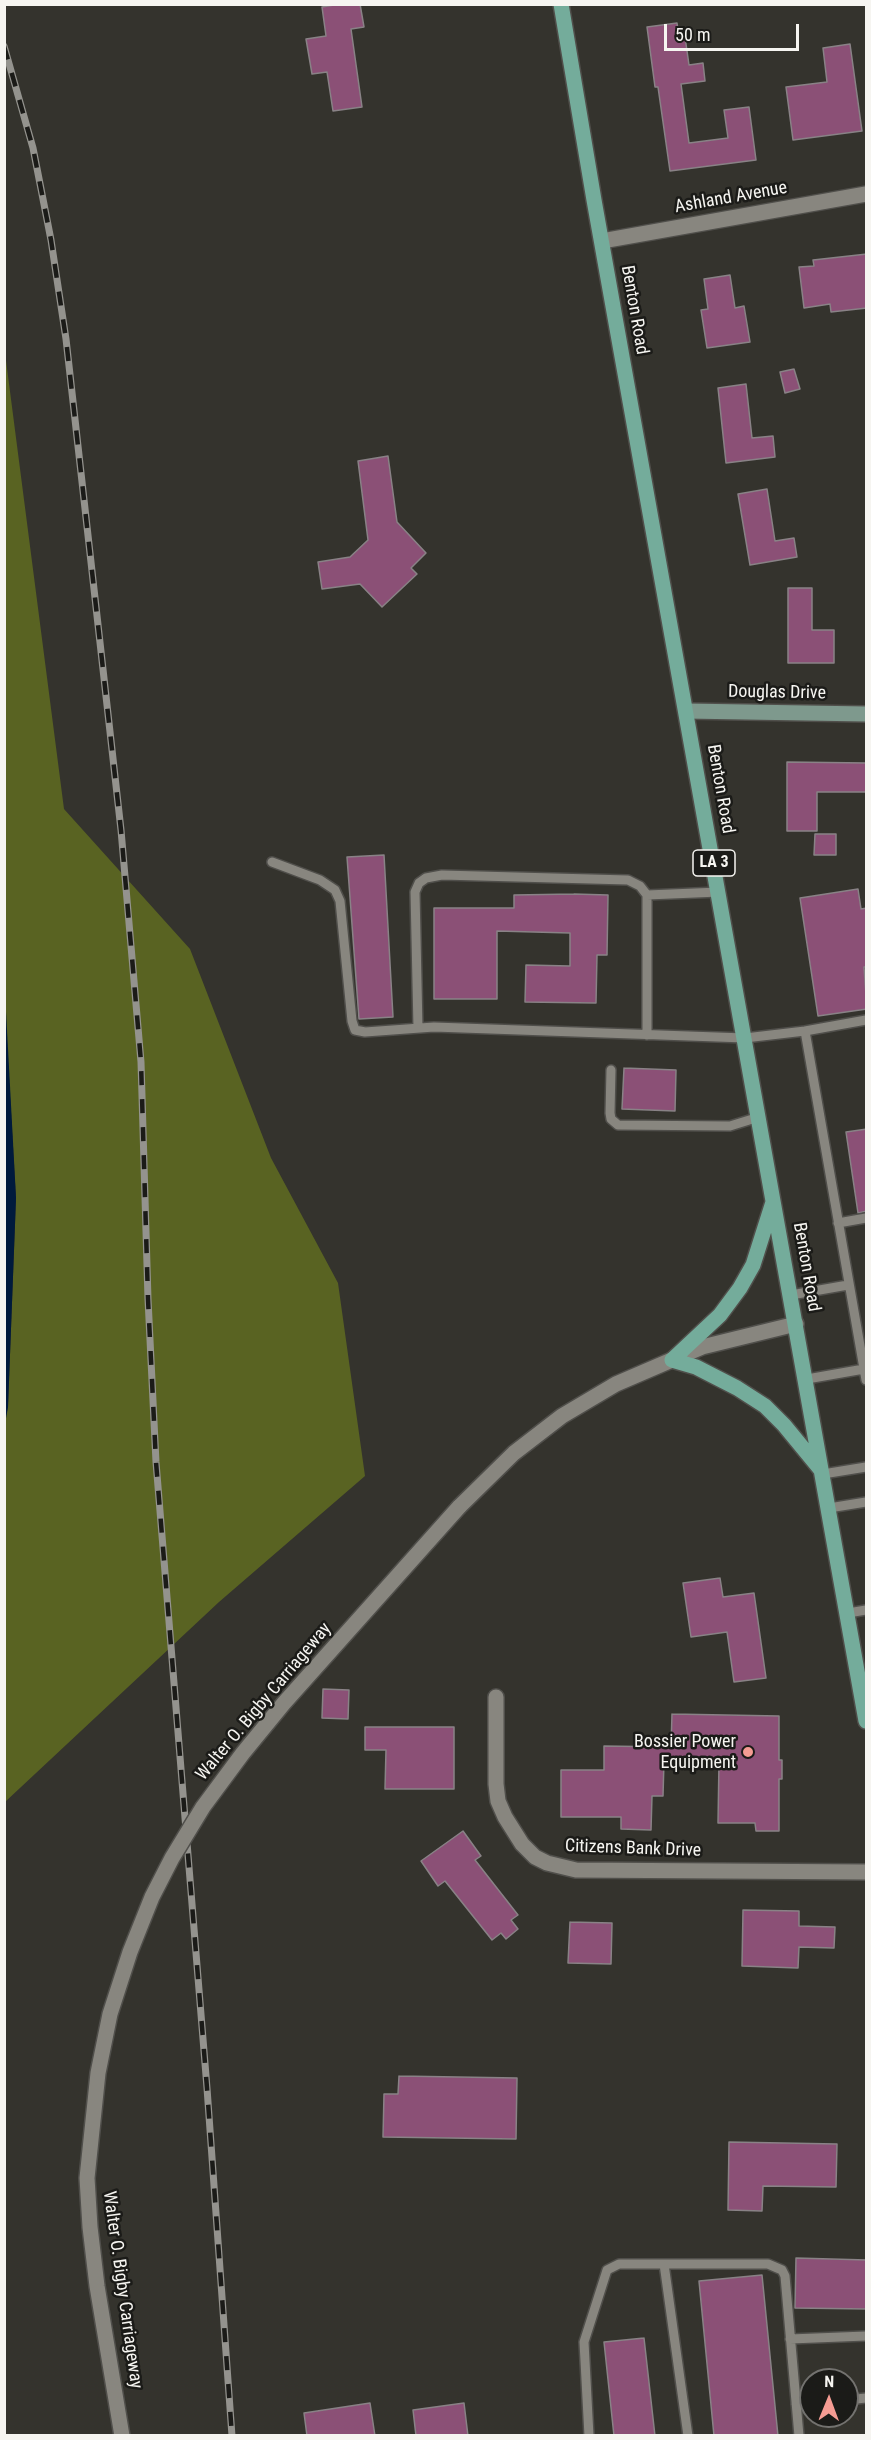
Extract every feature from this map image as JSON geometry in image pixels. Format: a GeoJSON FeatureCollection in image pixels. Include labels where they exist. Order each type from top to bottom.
{"type":"FeatureCollection","features":[{"type":"Feature","properties":{"kind":"main road","name":"Benton Road"},"geometry":{"type":"LineString","coordinates":[[561,4],[867,1721]]}},
{"type":"Feature","properties":{"kind":"main road"},"geometry":{"type":"LineString","coordinates":[[672,1360],[720,1315],[740,1288],[753,1264],[774,1198]]}},
{"type":"Feature","properties":{"kind":"main road"},"geometry":{"type":"LineString","coordinates":[[672,1360],[696,1367],[738,1388],[765,1406],[784,1425],[824,1474]]}},
{"type":"Feature","properties":{"kind":"street","name":"Ashland Avenue"},"geometry":{"type":"LineString","coordinates":[[602,241],[867,194]]}},
{"type":"Feature","properties":{"kind":"street","name":"Douglas Drive"},"geometry":{"type":"LineString","coordinates":[[686,711],[867,714]]}},
{"type":"Feature","properties":{"kind":"street","name":"Walter O. Bigby Carriageway"},"geometry":{"type":"LineString","coordinates":[[122,2436],[97,2286],[90,2227],[87,2178],[90,2125],[110,2014],[130,1952],[152,1897],[172,1858],[203,1807],[284,1703],[459,1507],[514,1453],[562,1416],[616,1384],[702,1347],[796,1324]]}},
{"type":"Feature","properties":{"kind":"street","name":"Citizens Bank Drive"},"geometry":{"type":"LineString","coordinates":[[496,1697],[498,1801],[522,1844],[535,1857],[547,1863],[576,1870],[867,1872]]}},
{"type":"Feature","properties":{"kind":"lane"},"geometry":{"type":"LineString","coordinates":[[272,862],[320,880],[335,890],[340,902],[352,1021],[355,1030],[418,1028],[745,1038],[805,1031],[867,1020]]}},
{"type":"Feature","properties":{"kind":"lane"},"geometry":{"type":"LineString","coordinates":[[418,1028],[415,892],[416,887],[426,878],[442,875],[628,880],[640,886],[647,895],[647,1035]]}},
{"type":"Feature","properties":{"kind":"lane"},"geometry":{"type":"LineString","coordinates":[[647,895],[719,892]]}},
{"type":"Feature","properties":{"kind":"lane"},"geometry":{"type":"LineString","coordinates":[[805,1031],[848,1285],[867,1380]]}},
{"type":"Feature","properties":{"kind":"lane"},"geometry":{"type":"LineString","coordinates":[[611,1070],[610,1113],[618,1125],[730,1126],[759,1117]]}},
{"type":"Feature","properties":{"kind":"lane"},"geometry":{"type":"LineString","coordinates":[[838,1223],[867,1218]]}},
{"type":"Feature","properties":{"kind":"lane"},"geometry":{"type":"LineString","coordinates":[[791,1295],[848,1285]]}},
{"type":"Feature","properties":{"kind":"lane"},"geometry":{"type":"LineString","coordinates":[[807,1379],[864,1369]]}},
{"type":"Feature","properties":{"kind":"lane"},"geometry":{"type":"LineString","coordinates":[[824,1474],[867,1467]]}},
{"type":"Feature","properties":{"kind":"lane"},"geometry":{"type":"LineString","coordinates":[[830,1508],[867,1502]]}},
{"type":"Feature","properties":{"kind":"lane"},"geometry":{"type":"LineString","coordinates":[[848,1613],[867,1610]]}},
{"type":"Feature","properties":{"kind":"lane"},"geometry":{"type":"LineString","coordinates":[[590,2436],[584,2342],[607,2270],[619,2264],[768,2264],[776,2266],[785,2276],[799,2436]]}},
{"type":"Feature","properties":{"kind":"lane"},"geometry":{"type":"LineString","coordinates":[[664,2264],[688,2436]]}},
{"type":"Feature","properties":{"kind":"lane"},"geometry":{"type":"LineString","coordinates":[[790,2340],[867,2336]]}},
{"type":"Feature","properties":{"kind":"green space"},"geometry":{"type":"Polygon","coordinates":[[[4,345],[64,809],[190,949],[271,1158],[338,1283],[365,1476],[219,1602],[5,1802],[4,1424],[8,1407],[16,1198],[4,993],[4,345]]]}},
{"type":"Feature","properties":{"kind":"water"},"geometry":{"type":"Polygon","coordinates":[[[5,993],[16,1198],[8,1407],[5,1424],[5,993]]]}},
{"type":"Feature","properties":{"kind":"building"},"geometry":{"type":"Polygon","coordinates":[[[360,4],[364,27],[351,29],[362,107],[333,111],[327,72],[312,74],[306,39],[326,36],[322,7],[360,4]]]}},
{"type":"Feature","properties":{"kind":"building"},"geometry":{"type":"Polygon","coordinates":[[[677,23],[679,38],[685,37],[689,65],[703,63],[705,81],[681,84],[689,143],[728,138],[724,110],[749,107],[756,160],[670,171],[647,27],[677,23]]]}},
{"type":"Feature","properties":{"kind":"building"},"geometry":{"type":"Polygon","coordinates":[[[850,44],[862,131],[793,140],[786,87],[827,82],[823,48],[850,44]]]}},
{"type":"Feature","properties":{"kind":"building"},"geometry":{"type":"Polygon","coordinates":[[[867,254],[867,308],[831,312],[830,304],[804,308],[799,267],[814,266],[813,260],[867,254]]]}},
{"type":"Feature","properties":{"kind":"building"},"geometry":{"type":"Polygon","coordinates":[[[730,275],[735,308],[744,306],[750,342],[707,348],[701,310],[708,309],[704,279],[730,275]]]}},
{"type":"Feature","properties":{"kind":"building"},"geometry":{"type":"Polygon","coordinates":[[[794,369],[800,389],[785,393],[780,372],[794,369]]]}},
{"type":"Feature","properties":{"kind":"building"},"geometry":{"type":"Polygon","coordinates":[[[746,384],[752,438],[773,436],[775,457],[726,463],[718,388],[746,384]]]}},
{"type":"Feature","properties":{"kind":"building"},"geometry":{"type":"Polygon","coordinates":[[[388,456],[397,522],[426,553],[411,568],[417,574],[382,607],[360,584],[322,589],[318,562],[350,557],[368,540],[358,461],[388,456]]]}},
{"type":"Feature","properties":{"kind":"building"},"geometry":{"type":"Polygon","coordinates":[[[767,489],[775,541],[794,538],[797,557],[750,565],[738,494],[767,489]]]}},
{"type":"Feature","properties":{"kind":"building"},"geometry":{"type":"Polygon","coordinates":[[[788,588],[812,588],[812,630],[834,630],[834,663],[788,663],[788,588]]]}},
{"type":"Feature","properties":{"kind":"building"},"geometry":{"type":"Polygon","coordinates":[[[787,762],[867,763],[867,792],[817,792],[817,831],[787,831],[787,762]]]}},
{"type":"Feature","properties":{"kind":"building"},"geometry":{"type":"Polygon","coordinates":[[[815,834],[836,834],[836,855],[814,855],[815,834]]]}},
{"type":"Feature","properties":{"kind":"building"},"geometry":{"type":"Polygon","coordinates":[[[384,855],[393,1017],[359,1019],[347,857],[384,855]]]}},
{"type":"Feature","properties":{"kind":"building"},"geometry":{"type":"Polygon","coordinates":[[[858,889],[861,909],[867,908],[867,967],[864,967],[867,1009],[818,1016],[800,898],[858,889]]]}},
{"type":"Feature","properties":{"kind":"building"},"geometry":{"type":"Polygon","coordinates":[[[514,895],[608,895],[607,955],[597,955],[596,1003],[525,1002],[526,965],[570,966],[570,933],[497,931],[497,999],[434,999],[434,908],[514,908],[514,895]]]}},
{"type":"Feature","properties":{"kind":"building"},"geometry":{"type":"Polygon","coordinates":[[[624,1068],[676,1070],[675,1111],[622,1109],[624,1068]]]}},
{"type":"Feature","properties":{"kind":"building"},"geometry":{"type":"Polygon","coordinates":[[[867,1129],[867,1211],[858,1213],[846,1132],[867,1129]]]}},
{"type":"Feature","properties":{"kind":"building"},"geometry":{"type":"Polygon","coordinates":[[[720,1578],[723,1597],[754,1593],[766,1678],[734,1682],[727,1632],[691,1637],[683,1583],[720,1578]]]}},
{"type":"Feature","properties":{"kind":"building"},"geometry":{"type":"Polygon","coordinates":[[[323,1689],[349,1690],[348,1719],[322,1718],[323,1689]]]}},
{"type":"Feature","properties":{"kind":"building"},"geometry":{"type":"Polygon","coordinates":[[[672,1714],[779,1716],[779,1760],[782,1760],[782,1779],[779,1779],[779,1831],[756,1831],[755,1823],[718,1823],[719,1761],[664,1761],[663,1796],[652,1796],[651,1830],[621,1829],[621,1817],[561,1817],[561,1770],[604,1770],[604,1746],[671,1747],[672,1714]]]}},
{"type":"Feature","properties":{"kind":"building"},"geometry":{"type":"Polygon","coordinates":[[[365,1727],[454,1727],[454,1789],[385,1789],[386,1750],[365,1750],[365,1727]]]}},
{"type":"Feature","properties":{"kind":"building"},"geometry":{"type":"Polygon","coordinates":[[[463,1831],[481,1856],[475,1860],[518,1915],[511,1920],[518,1929],[506,1939],[501,1933],[492,1940],[445,1881],[438,1886],[421,1861],[463,1831]]]}},
{"type":"Feature","properties":{"kind":"building"},"geometry":{"type":"Polygon","coordinates":[[[743,1910],[799,1911],[799,1926],[835,1927],[834,1948],[799,1947],[798,1968],[742,1966],[743,1910]]]}},
{"type":"Feature","properties":{"kind":"building"},"geometry":{"type":"Polygon","coordinates":[[[570,1922],[612,1923],[611,1964],[568,1963],[570,1922]]]}},
{"type":"Feature","properties":{"kind":"building"},"geometry":{"type":"Polygon","coordinates":[[[399,2076],[517,2078],[516,2139],[383,2137],[384,2094],[398,2094],[399,2076]]]}},
{"type":"Feature","properties":{"kind":"building"},"geometry":{"type":"Polygon","coordinates":[[[729,2142],[837,2144],[836,2187],[763,2186],[762,2211],[728,2210],[729,2142]]]}},
{"type":"Feature","properties":{"kind":"building"},"geometry":{"type":"Polygon","coordinates":[[[796,2258],[867,2260],[867,2309],[795,2308],[796,2258]]]}},
{"type":"Feature","properties":{"kind":"building"},"geometry":{"type":"Polygon","coordinates":[[[762,2275],[778,2436],[714,2436],[699,2281],[762,2275]]]}},
{"type":"Feature","properties":{"kind":"building"},"geometry":{"type":"Polygon","coordinates":[[[644,2338],[655,2436],[614,2436],[604,2342],[644,2338]]]}},
{"type":"Feature","properties":{"kind":"building"},"geometry":{"type":"Polygon","coordinates":[[[370,2403],[375,2436],[307,2436],[304,2413],[370,2403]]]}},
{"type":"Feature","properties":{"kind":"building"},"geometry":{"type":"Polygon","coordinates":[[[464,2403],[468,2436],[416,2436],[413,2410],[464,2403]]]}},
{"type":"Feature","properties":{"kind":"railway"},"geometry":{"type":"LineString","coordinates":[[4,46],[33,148],[51,240],[66,339],[121,830],[141,1062],[148,1299],[156,1462],[207,2088],[232,2436]]}},
{"type":"Feature","properties":{"kind":"place","name":"Bossier Power Equipment"},"geometry":{"type":"Point","coordinates":[748,1752]}}]}
